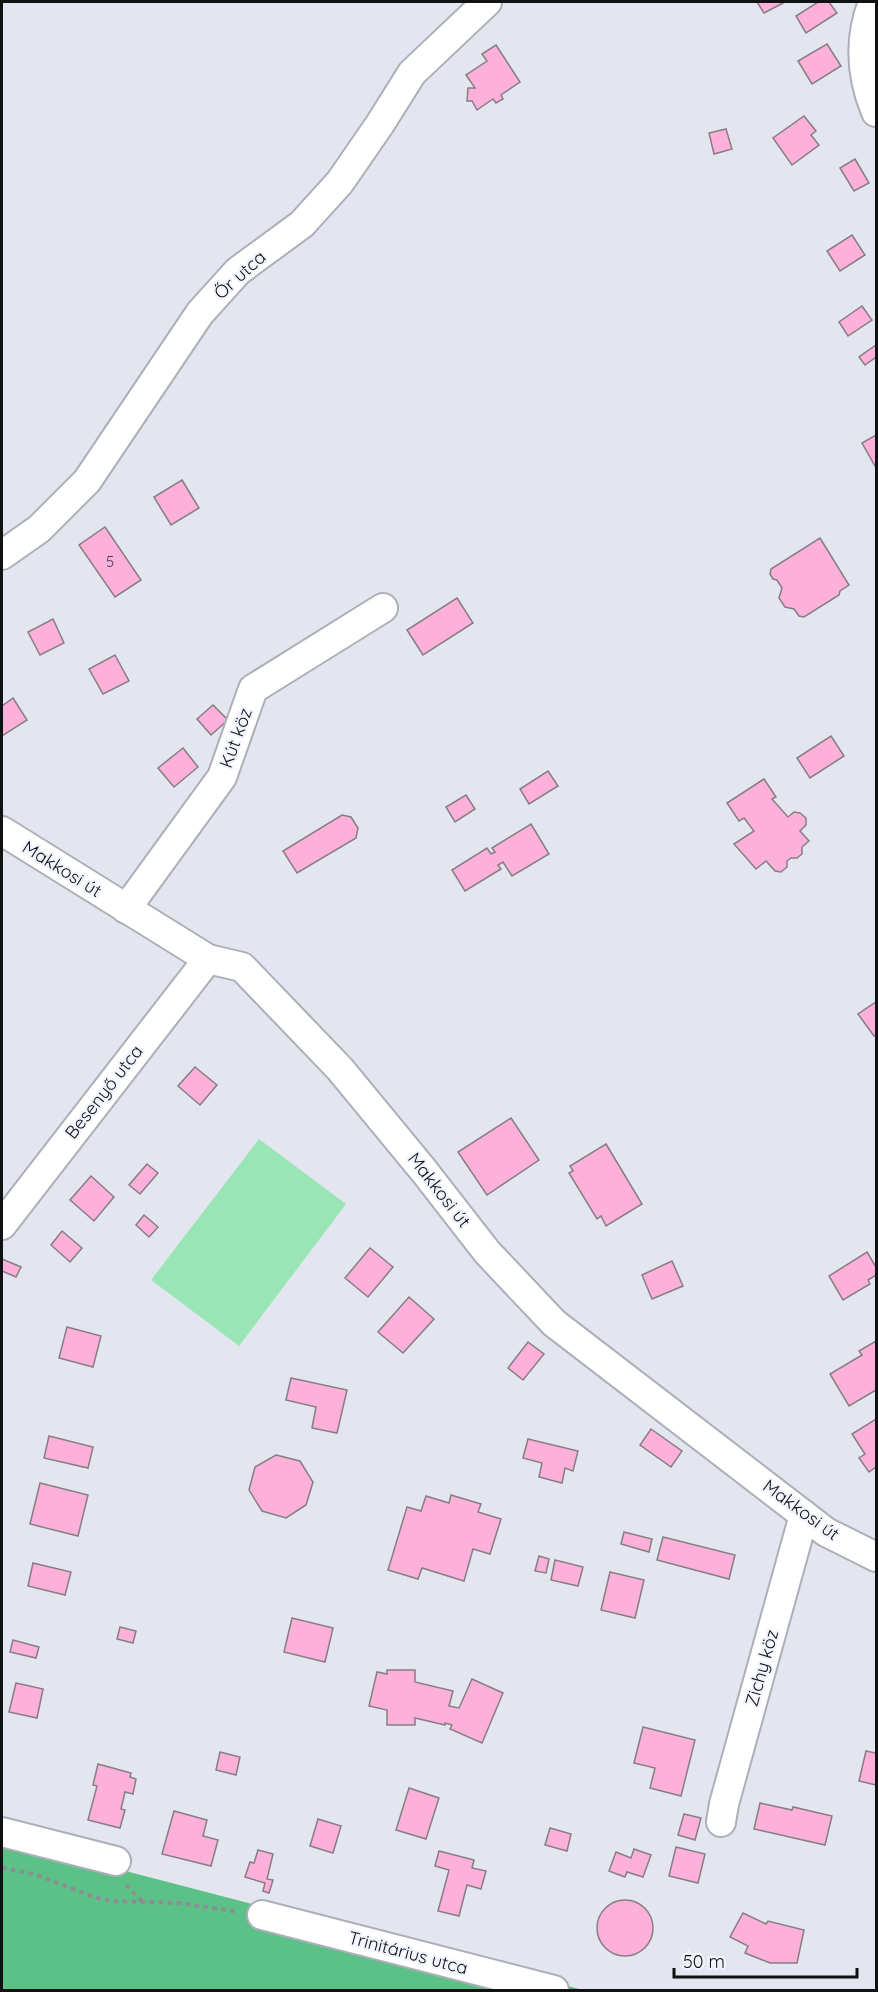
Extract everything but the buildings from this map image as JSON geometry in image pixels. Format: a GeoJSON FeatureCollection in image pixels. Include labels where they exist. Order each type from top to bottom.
{"type":"FeatureCollection","features":[{"type":"Feature","properties":{"kind":"street","name":"Őr utca"},"geometry":{"type":"LineString","coordinates":[[2,555],[39,529],[87,481],[200,313],[238,271],[310,216],[340,182],[412,73],[487,2]]}},
{"type":"Feature","properties":{"kind":"street"},"geometry":{"type":"LineString","coordinates":[[873,2],[867,18],[864,66],[866,85],[876,112]]}},
{"type":"Feature","properties":{"kind":"street","name":"Kút köz"},"geometry":{"type":"LineString","coordinates":[[126,909],[222,777],[254,689],[383,608]]}},
{"type":"Feature","properties":{"kind":"street","name":"Makkosi út"},"geometry":{"type":"LineString","coordinates":[[2,831],[208,959],[242,967],[332,1061],[417,1162],[487,1252],[554,1323],[826,1532],[876,1557]]}},
{"type":"Feature","properties":{"kind":"street","name":"Besenyő utca"},"geometry":{"type":"LineString","coordinates":[[2,1225],[208,959]]}},
{"type":"Feature","properties":{"kind":"street","name":"Zichy köz"},"geometry":{"type":"LineString","coordinates":[[721,1822],[724,1804],[804,1515]]}},
{"type":"Feature","properties":{"kind":"street"},"geometry":{"type":"LineString","coordinates":[[2,1832],[116,1861]]}},
{"type":"Feature","properties":{"kind":"street","name":"Trinitárius utca"},"geometry":{"type":"LineString","coordinates":[[262,1915],[554,1990]]}},
{"type":"Feature","properties":{"kind":"path"},"geometry":{"type":"LineString","coordinates":[[2,1868],[34,1874],[80,1892],[111,1900],[180,1903],[262,1915]]}},
{"type":"Feature","properties":{"kind":"green space"},"geometry":{"type":"Polygon","coordinates":[[[259,1139],[346,1204],[239,1346],[151,1280],[259,1139]]]}},
{"type":"Feature","properties":{"kind":"green space"},"geometry":{"type":"Polygon","coordinates":[[[2,1834],[114,1868],[583,1990],[2,1990],[2,1834]]]}}]}
